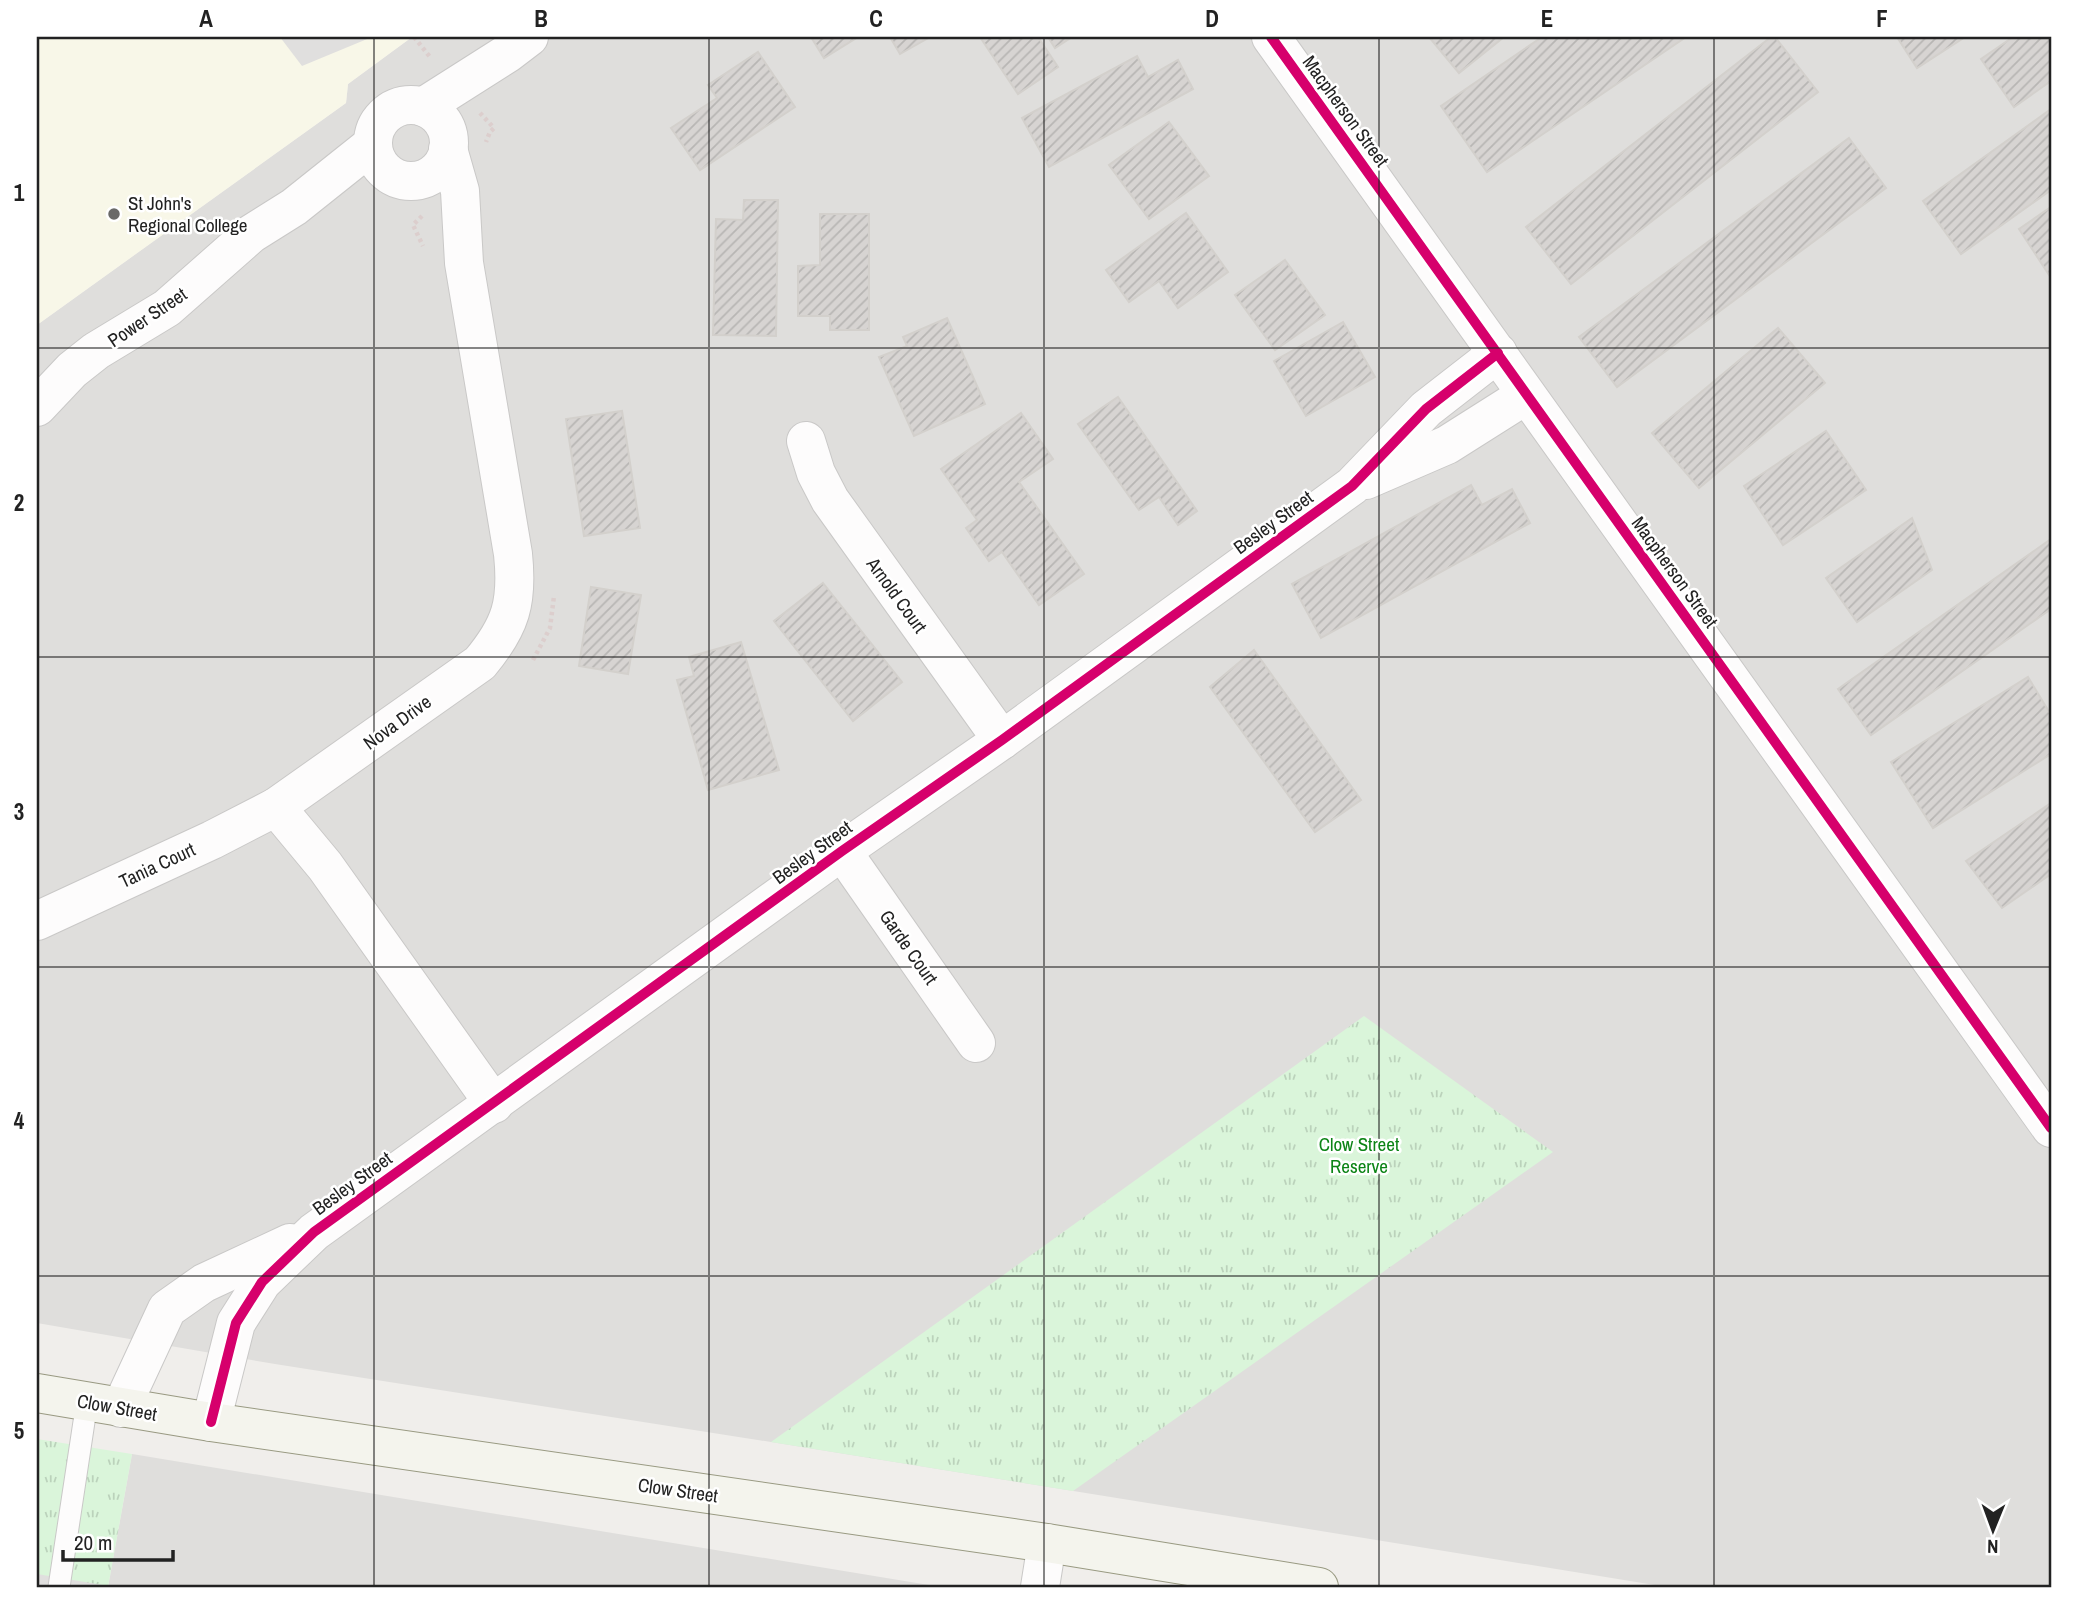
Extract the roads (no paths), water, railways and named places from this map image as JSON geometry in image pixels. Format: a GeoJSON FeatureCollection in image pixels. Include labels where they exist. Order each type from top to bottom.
{"type":"FeatureCollection","features":[{"type":"Feature","properties":{"kind":"main road","name":"Clow Street"},"geometry":{"type":"LineString","coordinates":[[37,1393],[211,1422],[1047,1544],[1318,1587]]}},
{"type":"Feature","properties":{"kind":"street","name":"Macpherson Street"},"geometry":{"type":"LineString","coordinates":[[1271,37],[2051,1128]]}},
{"type":"Feature","properties":{"kind":"street"},"geometry":{"type":"LineString","coordinates":[[423,107],[518,45]]}},
{"type":"Feature","properties":{"kind":"street"},"geometry":{"type":"LineString","coordinates":[[449,147],[447,132],[434,113],[423,107],[405,106],[388,113],[377,127],[373,144],[380,165],[415,189],[446,159],[449,147],[467,112],[518,45]]}},
{"type":"Feature","properties":{"kind":"street","name":"Power Street"},"geometry":{"type":"LineString","coordinates":[[37,407],[72,370],[167,308],[251,234],[294,208],[373,144]]}},
{"type":"Feature","properties":{"kind":"street","name":"Nova Drive"},"geometry":{"type":"LineString","coordinates":[[276,807],[480,663],[496,644],[508,622],[516,579],[513,554],[464,263],[460,191],[449,147]]}},
{"type":"Feature","properties":{"kind":"street","name":"Power Street"},"geometry":{"type":"LineString","coordinates":[[294,208],[365,186],[415,189]]}},
{"type":"Feature","properties":{"kind":"street","name":"Nova Drive"},"geometry":{"type":"LineString","coordinates":[[415,189],[464,263]]}},
{"type":"Feature","properties":{"kind":"street","name":"Besley Street"},"geometry":{"type":"LineString","coordinates":[[211,1422],[236,1323],[262,1282],[314,1232],[1352,486],[1426,409],[1498,353]]}},
{"type":"Feature","properties":{"kind":"street","name":"Besley Street"},"geometry":{"type":"LineString","coordinates":[[1352,486],[1447,445],[1526,395]]}},
{"type":"Feature","properties":{"kind":"street","name":"Arnold Court"},"geometry":{"type":"LineString","coordinates":[[807,441],[816,472],[830,500],[1002,740]]}},
{"type":"Feature","properties":{"kind":"street"},"geometry":{"type":"LineString","coordinates":[[276,807],[325,866],[494,1104]]}},
{"type":"Feature","properties":{"kind":"street","name":"Tania Court"},"geometry":{"type":"LineString","coordinates":[[37,921],[212,840],[276,807]]}},
{"type":"Feature","properties":{"kind":"street","name":"Garde Court"},"geometry":{"type":"LineString","coordinates":[[842,851],[976,1043]]}},
{"type":"Feature","properties":{"kind":"street","name":"Besley Street"},"geometry":{"type":"LineString","coordinates":[[104,1405],[167,1309],[204,1283],[314,1232]]}},
{"type":"Feature","properties":{"kind":"street"},"geometry":{"type":"LineString","coordinates":[[1040,1587],[1047,1544]]}},
{"type":"Feature","properties":{"kind":"lane"},"geometry":{"type":"LineString","coordinates":[[59,1587],[104,1405]]}},
{"type":"Feature","properties":{"kind":"place","name":"St John's Regional College"},"geometry":{"type":"Point","coordinates":[114,214]}},
{"type":"Feature","properties":{"kind":"park label","name":"Clow Street Reserve"},"geometry":{"type":"Point","coordinates":[1359,1155]}}]}
